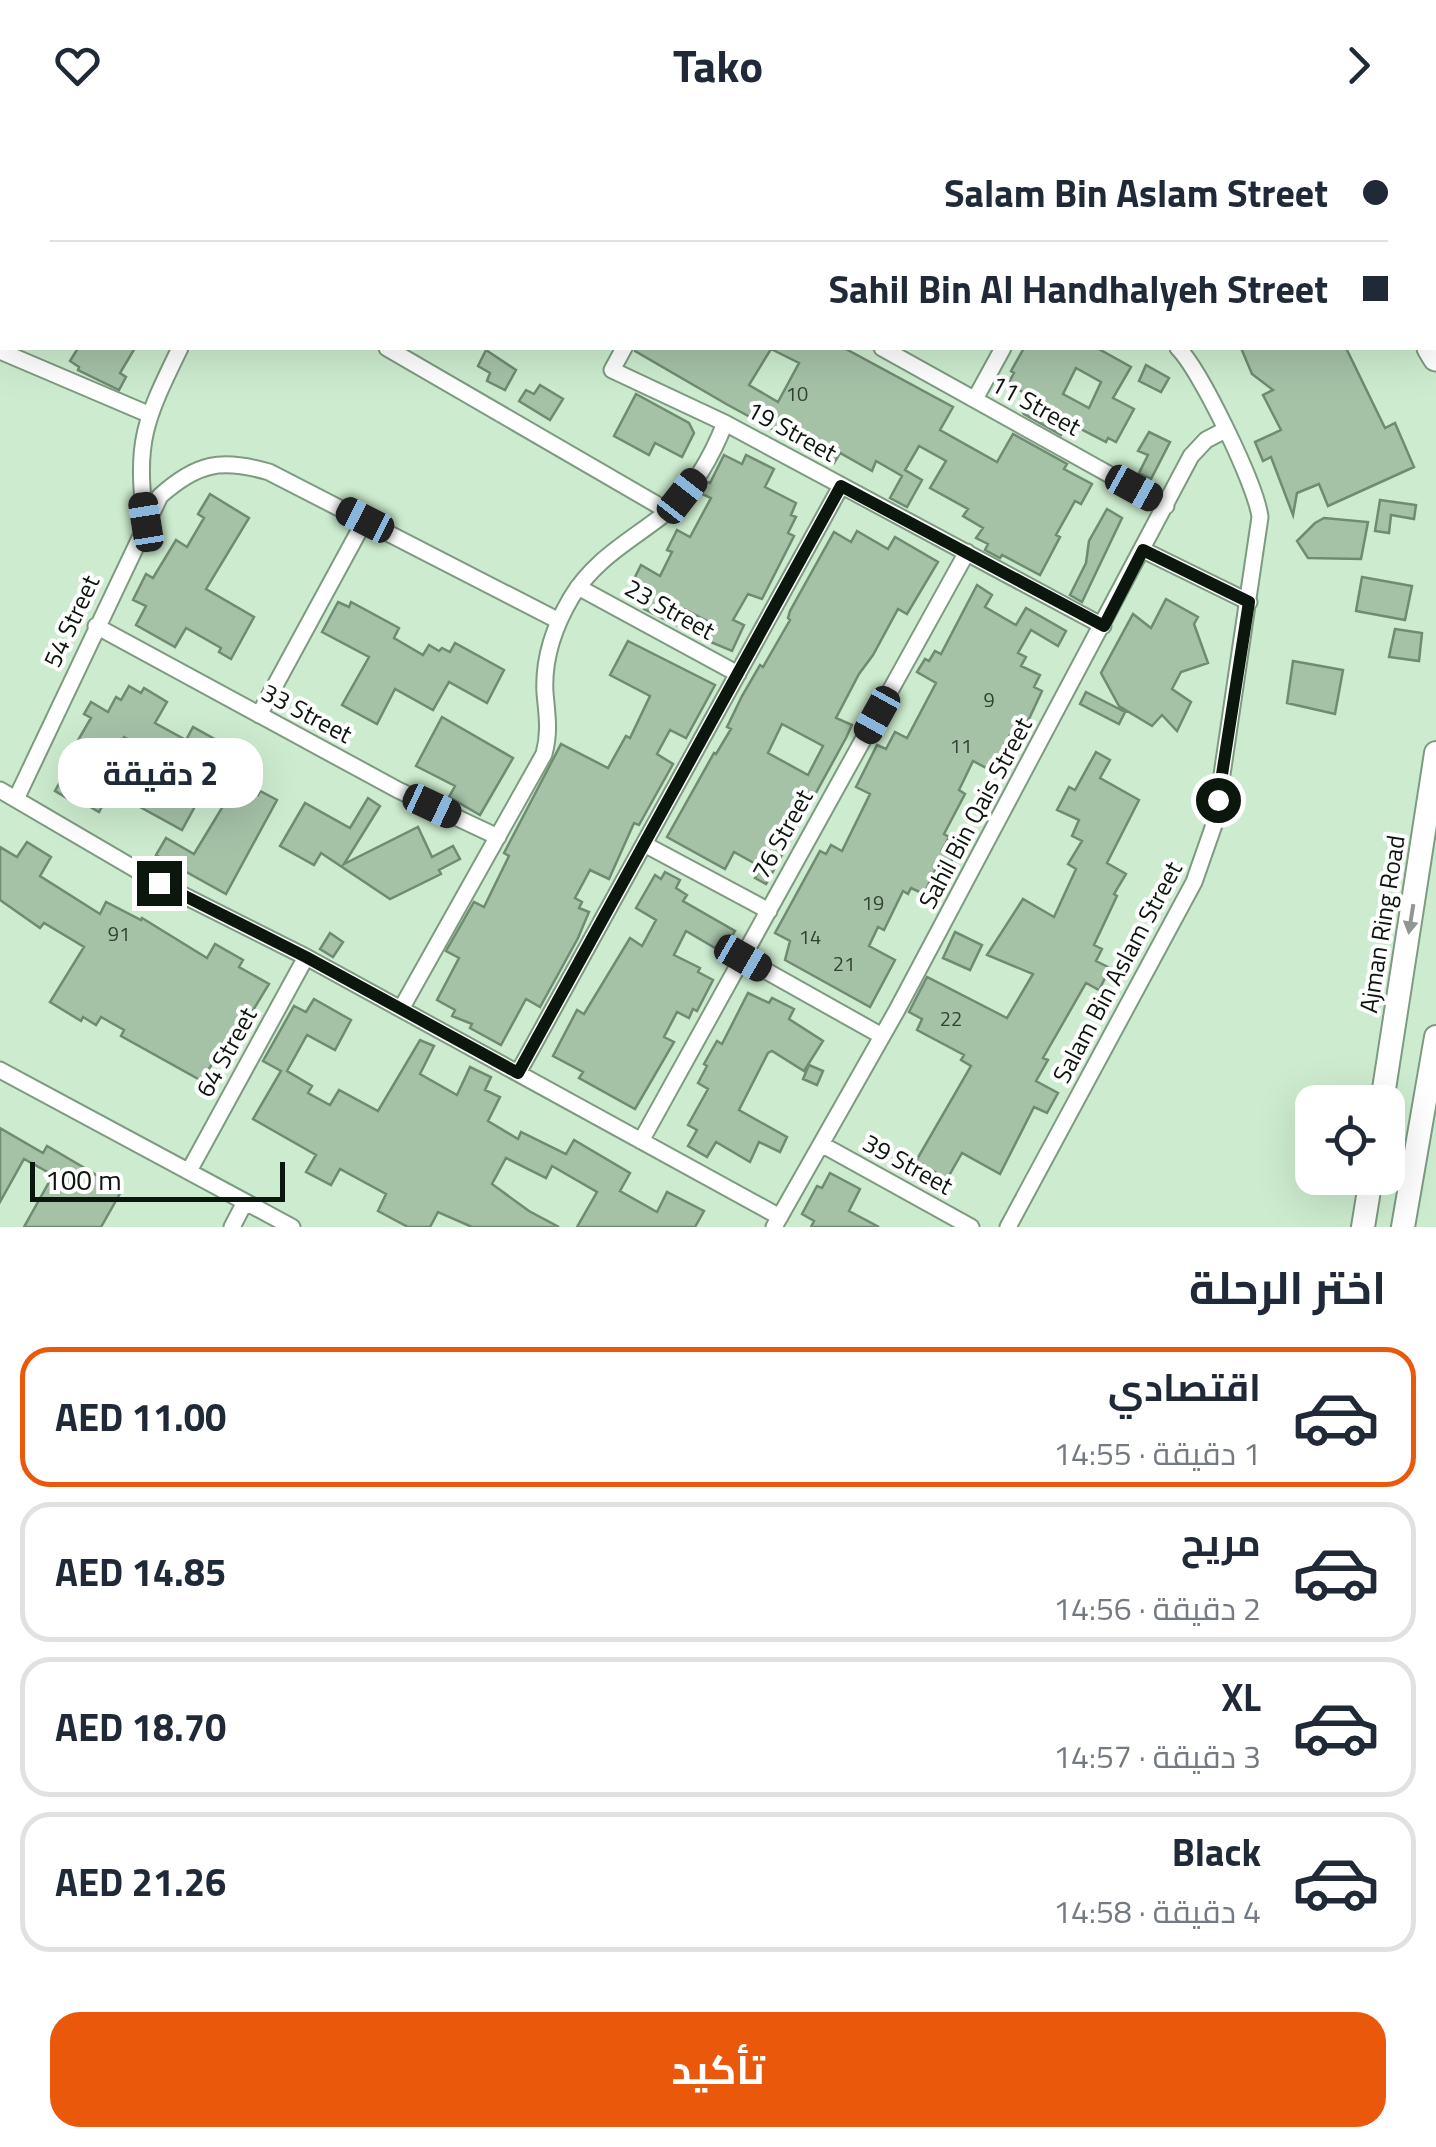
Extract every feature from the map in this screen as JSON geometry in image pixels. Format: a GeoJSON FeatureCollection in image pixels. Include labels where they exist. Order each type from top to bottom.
{"type":"FeatureCollection","features":[{"type":"Feature","properties":{"kind":"main road","name":"Ajman Ring Road"},"geometry":{"type":"LineString","coordinates":[[1385,1085],[1428,856],[1436,753]]}},
{"type":"Feature","properties":{"kind":"main road"},"geometry":{"type":"LineString","coordinates":[[1404,1227],[1436,1037]]}},
{"type":"Feature","properties":{"kind":"main road"},"geometry":{"type":"LineString","coordinates":[[1363,1227],[1368,1195]]}},
{"type":"Feature","properties":{"kind":"street"},"geometry":{"type":"LineString","coordinates":[[146,522],[140,468],[148,414],[179,350]]}},
{"type":"Feature","properties":{"kind":"street"},"geometry":{"type":"LineString","coordinates":[[394,350],[668,511]]}},
{"type":"Feature","properties":{"kind":"street","name":"19 Street"},"geometry":{"type":"LineString","coordinates":[[623,350],[612,370],[725,423],[1104,626]]}},
{"type":"Feature","properties":{"kind":"street","name":"11 Street"},"geometry":{"type":"LineString","coordinates":[[886,350],[1166,506]]}},
{"type":"Feature","properties":{"kind":"street"},"geometry":{"type":"LineString","coordinates":[[976,399],[1002,350]]}},
{"type":"Feature","properties":{"kind":"street"},"geometry":{"type":"LineString","coordinates":[[1179,350],[1197,374],[1225,430]]}},
{"type":"Feature","properties":{"kind":"street"},"geometry":{"type":"LineString","coordinates":[[0,351],[148,414]]}},
{"type":"Feature","properties":{"kind":"street"},"geometry":{"type":"LineString","coordinates":[[401,1009],[540,764],[547,743],[546,662],[559,620],[578,587],[614,548],[668,511],[707,462],[725,423]]}},
{"type":"Feature","properties":{"kind":"street","name":"Salam Bin Aslam Street"},"geometry":{"type":"LineString","coordinates":[[1008,1227],[1203,863],[1215,822],[1260,517],[1253,490],[1225,430]]}},
{"type":"Feature","properties":{"kind":"street","name":"Sahil Bin Qais Street"},"geometry":{"type":"LineString","coordinates":[[777,1222],[882,1036],[1198,447],[1225,430]]}},
{"type":"Feature","properties":{"kind":"street","name":"54 Street"},"geometry":{"type":"LineString","coordinates":[[16,799],[160,496],[182,476],[210,465],[240,463],[269,472],[559,620]]}},
{"type":"Feature","properties":{"kind":"street"},"geometry":{"type":"LineString","coordinates":[[518,1073],[841,486]]}},
{"type":"Feature","properties":{"kind":"street"},"geometry":{"type":"LineString","coordinates":[[259,716],[365,520]]}},
{"type":"Feature","properties":{"kind":"street"},"geometry":{"type":"LineString","coordinates":[[1143,550],[1249,602]]}},
{"type":"Feature","properties":{"kind":"street","name":"76 Street"},"geometry":{"type":"LineString","coordinates":[[642,1141],[967,552]]}},
{"type":"Feature","properties":{"kind":"street","name":"23 Street"},"geometry":{"type":"LineString","coordinates":[[578,587],[738,674]]}},
{"type":"Feature","properties":{"kind":"street","name":"33 Street"},"geometry":{"type":"LineString","coordinates":[[96,626],[398,790],[498,837]]}},
{"type":"Feature","properties":{"kind":"street"},"geometry":{"type":"LineString","coordinates":[[0,790],[159,883],[306,957],[642,1141],[777,1222]]}},
{"type":"Feature","properties":{"kind":"street"},"geometry":{"type":"LineString","coordinates":[[644,844],[768,911]]}},
{"type":"Feature","properties":{"kind":"street","name":"64 Street"},"geometry":{"type":"LineString","coordinates":[[189,1171],[306,957]]}},
{"type":"Feature","properties":{"kind":"street"},"geometry":{"type":"LineString","coordinates":[[743,958],[882,1036]]}},
{"type":"Feature","properties":{"kind":"street"},"geometry":{"type":"LineString","coordinates":[[0,1070],[292,1227]]}},
{"type":"Feature","properties":{"kind":"street","name":"39 Street"},"geometry":{"type":"LineString","coordinates":[[821,1144],[971,1227]]}},
{"type":"Feature","properties":{"kind":"street"},"geometry":{"type":"LineString","coordinates":[[232,1227],[245,1202]]}},
{"type":"Feature","properties":{"kind":"building"},"geometry":{"type":"Polygon","coordinates":[[[77,350],[134,350],[120,373],[126,377],[119,390],[78,370],[70,361],[77,350]]]}},
{"type":"Feature","properties":{"kind":"building"},"geometry":{"type":"Polygon","coordinates":[[[486,350],[516,370],[505,390],[487,381],[490,373],[478,366],[486,350]]]}},
{"type":"Feature","properties":{"kind":"building"},"geometry":{"type":"Polygon","coordinates":[[[635,350],[770,350],[749,385],[778,402],[799,363],[773,350],[848,350],[953,407],[940,430],[997,462],[1013,434],[1067,464],[1064,469],[1092,484],[1081,504],[1075,501],[1040,575],[985,550],[988,544],[976,538],[983,528],[963,516],[968,509],[930,488],[946,461],[919,446],[905,470],[922,480],[907,507],[890,498],[902,476],[876,461],[872,471],[840,453],[834,463],[635,350]]]}},
{"type":"Feature","properties":{"kind":"building"},"geometry":{"type":"Polygon","coordinates":[[[1023,350],[1101,350],[1131,367],[1113,398],[1134,409],[1116,442],[1108,438],[1106,442],[1067,422],[1061,435],[1024,414],[1030,396],[1008,384],[1014,373],[1011,371],[1023,350]],[[1076,368],[1063,394],[1089,408],[1101,382],[1076,368]]]}},
{"type":"Feature","properties":{"kind":"building"},"geometry":{"type":"Polygon","coordinates":[[[1242,350],[1347,350],[1385,428],[1395,423],[1414,467],[1328,506],[1319,484],[1297,493],[1293,515],[1271,457],[1263,461],[1255,442],[1281,430],[1263,395],[1273,390],[1252,374],[1242,350]]]}},
{"type":"Feature","properties":{"kind":"building"},"geometry":{"type":"Polygon","coordinates":[[[1146,365],[1169,378],[1161,392],[1139,381],[1146,365]]]}},
{"type":"Feature","properties":{"kind":"building"},"geometry":{"type":"Polygon","coordinates":[[[540,385],[563,399],[550,420],[519,401],[526,390],[534,394],[540,385]]]}},
{"type":"Feature","properties":{"kind":"building"},"geometry":{"type":"Polygon","coordinates":[[[636,394],[689,423],[694,433],[682,457],[655,443],[649,455],[614,436],[636,394]]]}},
{"type":"Feature","properties":{"kind":"building"},"geometry":{"type":"Polygon","coordinates":[[[1149,432],[1170,442],[1151,479],[1139,473],[1148,455],[1138,451],[1149,432]]]}},
{"type":"Feature","properties":{"kind":"building"},"geometry":{"type":"Polygon","coordinates":[[[724,455],[742,464],[746,455],[774,469],[765,487],[796,503],[791,515],[796,517],[788,533],[794,536],[762,599],[748,594],[733,620],[744,625],[732,651],[706,640],[713,624],[684,609],[676,625],[644,609],[653,591],[633,581],[641,565],[660,576],[677,530],[690,537],[711,498],[700,493],[710,483],[724,455]]]}},
{"type":"Feature","properties":{"kind":"building"},"geometry":{"type":"Polygon","coordinates":[[[210,494],[249,518],[206,589],[254,617],[231,659],[219,652],[221,648],[186,628],[175,647],[136,625],[146,606],[133,600],[146,574],[153,578],[176,540],[187,547],[204,518],[198,514],[210,494]]]}},
{"type":"Feature","properties":{"kind":"building"},"geometry":{"type":"Polygon","coordinates":[[[1380,500],[1416,505],[1414,519],[1391,515],[1389,533],[1375,531],[1380,500]]]}},
{"type":"Feature","properties":{"kind":"building"},"geometry":{"type":"Polygon","coordinates":[[[1107,509],[1122,518],[1082,602],[1070,595],[1086,563],[1089,541],[1107,509]]]}},
{"type":"Feature","properties":{"kind":"building"},"geometry":{"type":"Polygon","coordinates":[[[1324,518],[1368,522],[1361,559],[1308,558],[1297,541],[1324,518]]]}},
{"type":"Feature","properties":{"kind":"building"},"geometry":{"type":"Polygon","coordinates":[[[857,531],[888,549],[895,537],[938,562],[907,614],[898,609],[859,674],[836,718],[852,725],[766,884],[755,878],[761,867],[734,852],[725,869],[667,837],[731,729],[727,727],[742,696],[790,620],[790,611],[834,532],[851,542],[857,531]],[[782,724],[768,753],[808,775],[823,746],[782,724]]]}},
{"type":"Feature","properties":{"kind":"building"},"geometry":{"type":"Polygon","coordinates":[[[1362,577],[1412,586],[1405,620],[1356,611],[1362,577]]]}},
{"type":"Feature","properties":{"kind":"building"},"geometry":{"type":"Polygon","coordinates":[[[977,585],[992,595],[985,607],[1016,625],[1026,608],[1066,631],[1058,646],[1031,630],[1018,653],[1026,657],[1021,666],[1040,675],[1034,687],[1042,691],[1028,721],[1020,717],[990,770],[973,761],[959,790],[965,794],[944,834],[949,837],[942,850],[954,856],[946,871],[937,866],[924,894],[911,888],[908,894],[903,891],[884,930],[878,927],[869,946],[895,960],[870,1007],[785,960],[790,941],[775,933],[820,851],[826,854],[831,845],[842,851],[870,794],[856,787],[877,745],[886,749],[895,732],[907,738],[936,683],[917,672],[935,651],[941,654],[977,585]]]}},
{"type":"Feature","properties":{"kind":"building"},"geometry":{"type":"Polygon","coordinates":[[[1166,599],[1198,617],[1194,624],[1208,663],[1181,672],[1172,689],[1191,702],[1177,731],[1162,715],[1152,726],[1119,706],[1101,673],[1133,614],[1151,628],[1166,599]]]}},
{"type":"Feature","properties":{"kind":"building"},"geometry":{"type":"Polygon","coordinates":[[[338,602],[349,607],[351,602],[399,628],[394,638],[423,655],[429,645],[450,652],[455,643],[504,670],[487,703],[449,682],[433,710],[395,689],[377,724],[342,705],[369,657],[322,632],[338,602]]]}},
{"type":"Feature","properties":{"kind":"building"},"geometry":{"type":"Polygon","coordinates":[[[1395,629],[1422,633],[1419,661],[1389,657],[1395,629]]]}},
{"type":"Feature","properties":{"kind":"building"},"geometry":{"type":"Polygon","coordinates":[[[628,641],[715,685],[686,738],[670,730],[657,754],[673,764],[639,825],[634,823],[609,879],[590,870],[575,898],[582,902],[579,908],[589,912],[578,938],[540,1007],[526,999],[501,1045],[470,1028],[472,1024],[452,1016],[455,1010],[437,1000],[459,958],[446,951],[474,902],[484,907],[509,856],[504,853],[561,744],[608,768],[626,736],[630,738],[650,696],[610,675],[628,641]]]}},
{"type":"Feature","properties":{"kind":"building"},"geometry":{"type":"Polygon","coordinates":[[[1293,661],[1343,670],[1335,714],[1287,703],[1293,661]]]}},
{"type":"Feature","properties":{"kind":"building"},"geometry":{"type":"Polygon","coordinates":[[[129,686],[141,693],[144,688],[167,702],[155,723],[186,740],[193,727],[220,742],[213,754],[221,759],[182,830],[118,795],[116,800],[108,796],[99,812],[55,791],[81,744],[77,742],[91,718],[84,714],[91,702],[108,712],[116,697],[121,700],[129,686]],[[124,737],[109,765],[133,778],[148,751],[124,737]]]}},
{"type":"Feature","properties":{"kind":"building"},"geometry":{"type":"Polygon","coordinates":[[[1086,692],[1125,712],[1119,724],[1080,704],[1086,692]]]}},
{"type":"Feature","properties":{"kind":"building"},"geometry":{"type":"Polygon","coordinates":[[[442,717],[513,758],[480,815],[449,797],[455,786],[416,766],[442,717]]]}},
{"type":"Feature","properties":{"kind":"building"},"geometry":{"type":"Polygon","coordinates":[[[1096,752],[1110,760],[1100,778],[1139,800],[1107,863],[1126,874],[1094,945],[1102,949],[1096,961],[1110,968],[1099,990],[1086,983],[1043,1058],[1048,1060],[1036,1081],[1058,1093],[1047,1113],[1034,1107],[1000,1174],[962,1153],[947,1179],[916,1161],[971,1066],[961,1060],[964,1055],[917,1030],[922,1019],[909,1012],[927,977],[1007,1018],[1033,974],[987,955],[1023,899],[1054,917],[1076,869],[1068,864],[1082,841],[1072,836],[1079,820],[1057,810],[1069,787],[1075,790],[1096,752]]]}},
{"type":"Feature","properties":{"kind":"building"},"geometry":{"type":"Polygon","coordinates":[[[237,783],[277,800],[226,894],[156,855],[166,838],[194,854],[237,783]]]}},
{"type":"Feature","properties":{"kind":"building"},"geometry":{"type":"Polygon","coordinates":[[[368,798],[380,806],[344,864],[418,827],[432,857],[453,846],[460,859],[439,870],[441,874],[390,899],[321,853],[314,865],[280,846],[305,803],[350,828],[368,798]]]}},
{"type":"Feature","properties":{"kind":"building"},"geometry":{"type":"Polygon","coordinates":[[[27,842],[51,857],[40,876],[100,914],[106,902],[142,918],[207,958],[215,944],[243,960],[239,967],[269,984],[235,1040],[228,1036],[202,1081],[121,1036],[124,1030],[101,1017],[96,1025],[83,1017],[81,1021],[50,1002],[84,947],[44,923],[40,928],[0,900],[0,847],[17,857],[27,842]]]}},
{"type":"Feature","properties":{"kind":"building"},"geometry":{"type":"Polygon","coordinates":[[[665,872],[680,880],[676,888],[687,895],[683,901],[735,931],[722,952],[686,931],[674,955],[700,968],[698,972],[713,980],[697,1011],[693,1009],[689,1018],[677,1012],[664,1037],[674,1042],[635,1109],[579,1078],[583,1072],[553,1056],[577,1010],[584,1014],[630,938],[642,946],[656,920],[636,908],[655,875],[661,879],[665,872]]]}},
{"type":"Feature","properties":{"kind":"building"},"geometry":{"type":"Polygon","coordinates":[[[955,932],[982,945],[970,970],[943,958],[955,932]]]}},
{"type":"Feature","properties":{"kind":"building"},"geometry":{"type":"Polygon","coordinates":[[[330,933],[343,942],[333,957],[320,949],[330,933]]]}},
{"type":"Feature","properties":{"kind":"building"},"geometry":{"type":"Polygon","coordinates":[[[748,993],[769,1003],[772,998],[794,1009],[789,1019],[823,1041],[804,1071],[772,1051],[768,1053],[739,1110],[787,1137],[780,1152],[759,1142],[750,1162],[716,1142],[707,1157],[688,1146],[697,1130],[688,1125],[708,1089],[698,1083],[707,1066],[704,1064],[717,1041],[722,1044],[748,993]]]}},
{"type":"Feature","properties":{"kind":"building"},"geometry":{"type":"Polygon","coordinates":[[[314,999],[351,1020],[335,1050],[307,1035],[287,1071],[312,1086],[308,1093],[330,1105],[339,1090],[378,1111],[420,1040],[434,1046],[420,1074],[457,1095],[470,1067],[491,1077],[485,1090],[500,1097],[488,1121],[518,1139],[521,1132],[566,1154],[574,1140],[630,1173],[620,1191],[657,1212],[667,1192],[704,1211],[695,1227],[577,1227],[597,1192],[552,1166],[546,1178],[506,1158],[492,1184],[559,1227],[472,1227],[438,1212],[430,1227],[408,1227],[378,1211],[386,1194],[340,1169],[331,1185],[306,1172],[316,1155],[253,1119],[281,1071],[263,1061],[294,1006],[306,1012],[314,999]]]}},
{"type":"Feature","properties":{"kind":"building"},"geometry":{"type":"Polygon","coordinates":[[[809,1065],[823,1071],[817,1085],[803,1079],[809,1065]]]}},
{"type":"Feature","properties":{"kind":"building"},"geometry":{"type":"Polygon","coordinates":[[[0,1128],[43,1153],[47,1146],[122,1190],[101,1227],[24,1227],[53,1175],[24,1159],[0,1202],[0,1128]]]}},
{"type":"Feature","properties":{"kind":"building"},"geometry":{"type":"Polygon","coordinates":[[[830,1173],[860,1189],[849,1211],[879,1227],[811,1227],[814,1221],[802,1214],[817,1186],[822,1188],[830,1173]]]}},
{"type":"Feature","properties":{"kind":"route"},"geometry":{"type":"LineString","coordinates":[[159,883],[306,957],[518,1073],[841,486],[1104,626],[1143,550],[1249,602],[1218,800]]}}]}
